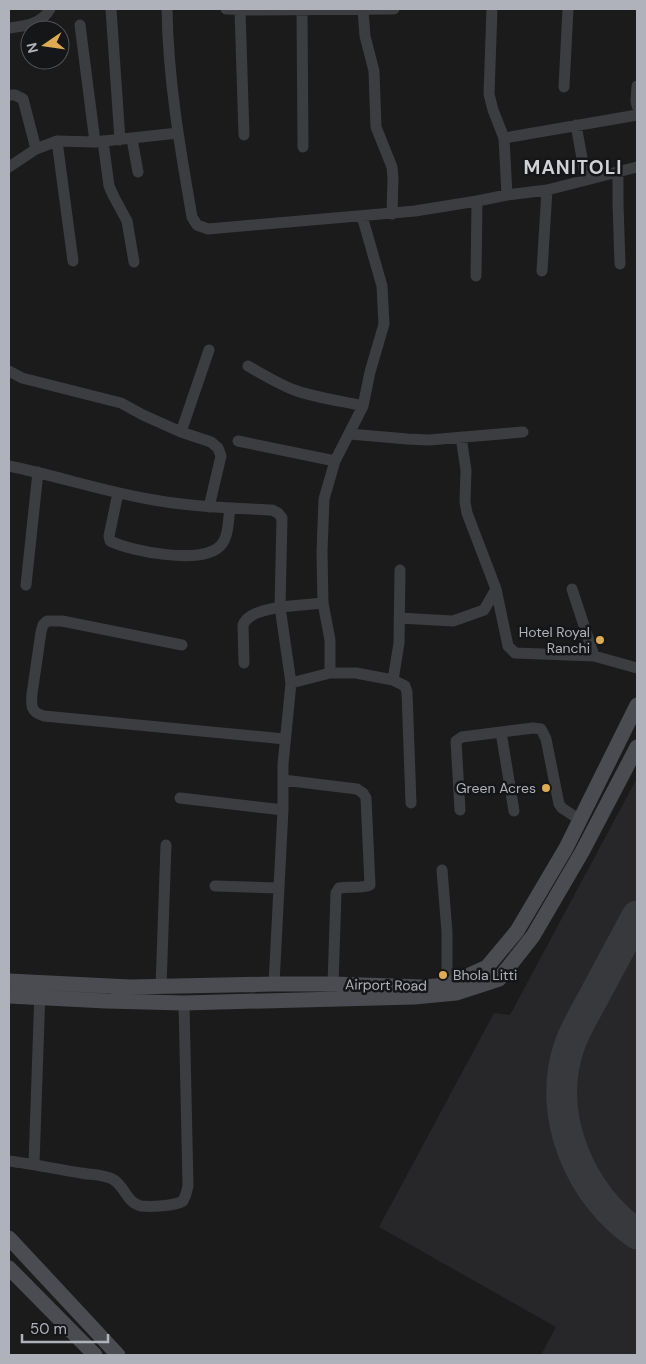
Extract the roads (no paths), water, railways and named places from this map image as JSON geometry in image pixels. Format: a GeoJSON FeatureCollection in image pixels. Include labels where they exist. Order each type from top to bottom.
{"type":"FeatureCollection","features":[{"type":"Feature","properties":{"kind":"street"},"geometry":{"type":"LineString","coordinates":[[9,28],[36,23],[44,18],[50,9]]}},
{"type":"Feature","properties":{"kind":"street"},"geometry":{"type":"LineString","coordinates":[[111,9],[120,140]]}},
{"type":"Feature","properties":{"kind":"street"},"geometry":{"type":"LineString","coordinates":[[167,9],[167,30],[178,133],[192,217],[197,225],[208,229],[416,211],[547,190],[637,167]]}},
{"type":"Feature","properties":{"kind":"street"},"geometry":{"type":"LineString","coordinates":[[226,9],[394,9]]}},
{"type":"Feature","properties":{"kind":"street"},"geometry":{"type":"LineString","coordinates":[[492,9],[488,94],[504,138],[507,195]]}},
{"type":"Feature","properties":{"kind":"street"},"geometry":{"type":"LineString","coordinates":[[564,87],[568,9]]}},
{"type":"Feature","properties":{"kind":"street"},"geometry":{"type":"LineString","coordinates":[[240,10],[244,135]]}},
{"type":"Feature","properties":{"kind":"street"},"geometry":{"type":"LineString","coordinates":[[302,10],[303,147]]}},
{"type":"Feature","properties":{"kind":"street"},"geometry":{"type":"LineString","coordinates":[[363,10],[365,36],[374,71],[376,127],[392,167],[392,214]]}},
{"type":"Feature","properties":{"kind":"street"},"geometry":{"type":"LineString","coordinates":[[80,25],[99,142],[110,186],[126,221],[134,262]]}},
{"type":"Feature","properties":{"kind":"street"},"geometry":{"type":"LineString","coordinates":[[637,86],[637,106]]}},
{"type":"Feature","properties":{"kind":"street"},"geometry":{"type":"LineString","coordinates":[[9,95],[15,95],[23,99],[36,149]]}},
{"type":"Feature","properties":{"kind":"street"},"geometry":{"type":"LineString","coordinates":[[504,138],[637,115]]}},
{"type":"Feature","properties":{"kind":"street"},"geometry":{"type":"LineString","coordinates":[[576,125],[586,180]]}},
{"type":"Feature","properties":{"kind":"street"},"geometry":{"type":"LineString","coordinates":[[9,167],[36,149],[57,141],[99,142],[178,133]]}},
{"type":"Feature","properties":{"kind":"street"},"geometry":{"type":"LineString","coordinates":[[132,139],[138,172]]}},
{"type":"Feature","properties":{"kind":"street"},"geometry":{"type":"LineString","coordinates":[[57,141],[73,261]]}},
{"type":"Feature","properties":{"kind":"street"},"geometry":{"type":"LineString","coordinates":[[618,172],[620,264]]}},
{"type":"Feature","properties":{"kind":"street"},"geometry":{"type":"LineString","coordinates":[[542,271],[547,190]]}},
{"type":"Feature","properties":{"kind":"street"},"geometry":{"type":"LineString","coordinates":[[476,276],[477,201]]}},
{"type":"Feature","properties":{"kind":"street"},"geometry":{"type":"LineString","coordinates":[[330,673],[330,640],[322,603],[324,500],[335,461],[363,406],[370,372],[384,324],[382,286],[362,216]]}},
{"type":"Feature","properties":{"kind":"street"},"geometry":{"type":"LineString","coordinates":[[181,432],[209,350]]}},
{"type":"Feature","properties":{"kind":"street"},"geometry":{"type":"LineString","coordinates":[[248,366],[275,382],[298,391],[363,406]]}},
{"type":"Feature","properties":{"kind":"street"},"geometry":{"type":"LineString","coordinates":[[9,371],[22,378],[121,403],[181,432],[211,442],[218,448],[221,456],[209,507]]}},
{"type":"Feature","properties":{"kind":"street"},"geometry":{"type":"LineString","coordinates":[[350,434],[438,439],[523,432]]}},
{"type":"Feature","properties":{"kind":"street"},"geometry":{"type":"LineString","coordinates":[[461,437],[466,470],[465,502],[467,514],[496,589],[508,646],[515,653],[594,656],[637,668]]}},
{"type":"Feature","properties":{"kind":"street"},"geometry":{"type":"LineString","coordinates":[[238,441],[335,461]]}},
{"type":"Feature","properties":{"kind":"street"},"geometry":{"type":"LineString","coordinates":[[9,466],[154,500],[209,507],[272,510],[282,518],[280,607],[291,683],[285,739],[274,984]]}},
{"type":"Feature","properties":{"kind":"street"},"geometry":{"type":"LineString","coordinates":[[26,585],[38,472]]}},
{"type":"Feature","properties":{"kind":"street"},"geometry":{"type":"LineString","coordinates":[[118,492],[109,536],[110,541],[148,552],[171,556],[199,554],[219,548],[226,534],[230,508]]}},
{"type":"Feature","properties":{"kind":"street"},"geometry":{"type":"LineString","coordinates":[[393,680],[400,643],[400,570]]}},
{"type":"Feature","properties":{"kind":"street"},"geometry":{"type":"LineString","coordinates":[[399,618],[453,621],[484,610],[496,589]]}},
{"type":"Feature","properties":{"kind":"street"},"geometry":{"type":"LineString","coordinates":[[572,589],[594,656]]}},
{"type":"Feature","properties":{"kind":"street"},"geometry":{"type":"LineString","coordinates":[[244,663],[243,624],[245,619],[252,615],[280,607],[322,603]]}},
{"type":"Feature","properties":{"kind":"street"},"geometry":{"type":"LineString","coordinates":[[182,644],[62,622],[47,621],[43,625],[41,632],[32,694],[32,708],[34,712],[44,716],[285,739]]}},
{"type":"Feature","properties":{"kind":"street"},"geometry":{"type":"LineString","coordinates":[[291,683],[330,673],[356,673],[393,680],[405,686],[408,692],[411,803]]}},
{"type":"Feature","properties":{"kind":"street","name":"Airport Road"},"geometry":{"type":"LineString","coordinates":[[9,981],[130,987],[333,984],[423,988],[447,985],[487,967],[517,931],[580,820],[637,704]]}},
{"type":"Feature","properties":{"kind":"street"},"geometry":{"type":"LineString","coordinates":[[460,810],[456,741],[462,738],[534,728],[540,729],[546,739],[559,804],[580,820]]}},
{"type":"Feature","properties":{"kind":"street"},"geometry":{"type":"LineString","coordinates":[[501,732],[514,811]]}},
{"type":"Feature","properties":{"kind":"street","name":"Airport Road"},"geometry":{"type":"LineString","coordinates":[[9,996],[184,1003],[414,997],[456,993],[499,979],[533,936],[582,852],[637,746]]}},
{"type":"Feature","properties":{"kind":"street"},"geometry":{"type":"LineString","coordinates":[[283,780],[357,789],[363,792],[366,798],[370,885],[366,887],[345,886],[339,888],[336,893],[333,984]]}},
{"type":"Feature","properties":{"kind":"street"},"geometry":{"type":"LineString","coordinates":[[180,798],[283,810]]}},
{"type":"Feature","properties":{"kind":"street"},"geometry":{"type":"LineString","coordinates":[[161,986],[166,845]]}},
{"type":"Feature","properties":{"kind":"street"},"geometry":{"type":"LineString","coordinates":[[442,870],[447,932],[447,985]]}},
{"type":"Feature","properties":{"kind":"street"},"geometry":{"type":"LineString","coordinates":[[215,886],[278,888]]}},
{"type":"Feature","properties":{"kind":"street"},"geometry":{"type":"LineString","coordinates":[[34,1164],[41,982]]}},
{"type":"Feature","properties":{"kind":"street"},"geometry":{"type":"LineString","coordinates":[[9,1161],[108,1177],[115,1180],[134,1203],[141,1206],[172,1205],[183,1201],[188,1186],[184,1003]]}},
{"type":"Feature","properties":{"kind":"street"},"geometry":{"type":"LineString","coordinates":[[9,1238],[118,1355]]}},
{"type":"Feature","properties":{"kind":"street"},"geometry":{"type":"LineString","coordinates":[[9,1268],[95,1355]]}},
{"type":"Feature","properties":{"kind":"place","name":"Hotel Royal Ranchi"},"geometry":{"type":"Point","coordinates":[600,640]}},
{"type":"Feature","properties":{"kind":"place","name":"Green Acres"},"geometry":{"type":"Point","coordinates":[546,788]}},
{"type":"Feature","properties":{"kind":"place","name":"Bhola Litti"},"geometry":{"type":"Point","coordinates":[443,975]}},
{"type":"Feature","properties":{"kind":"district","name":"MANITOLI"},"geometry":{"type":"Point","coordinates":[573,167]}}]}
